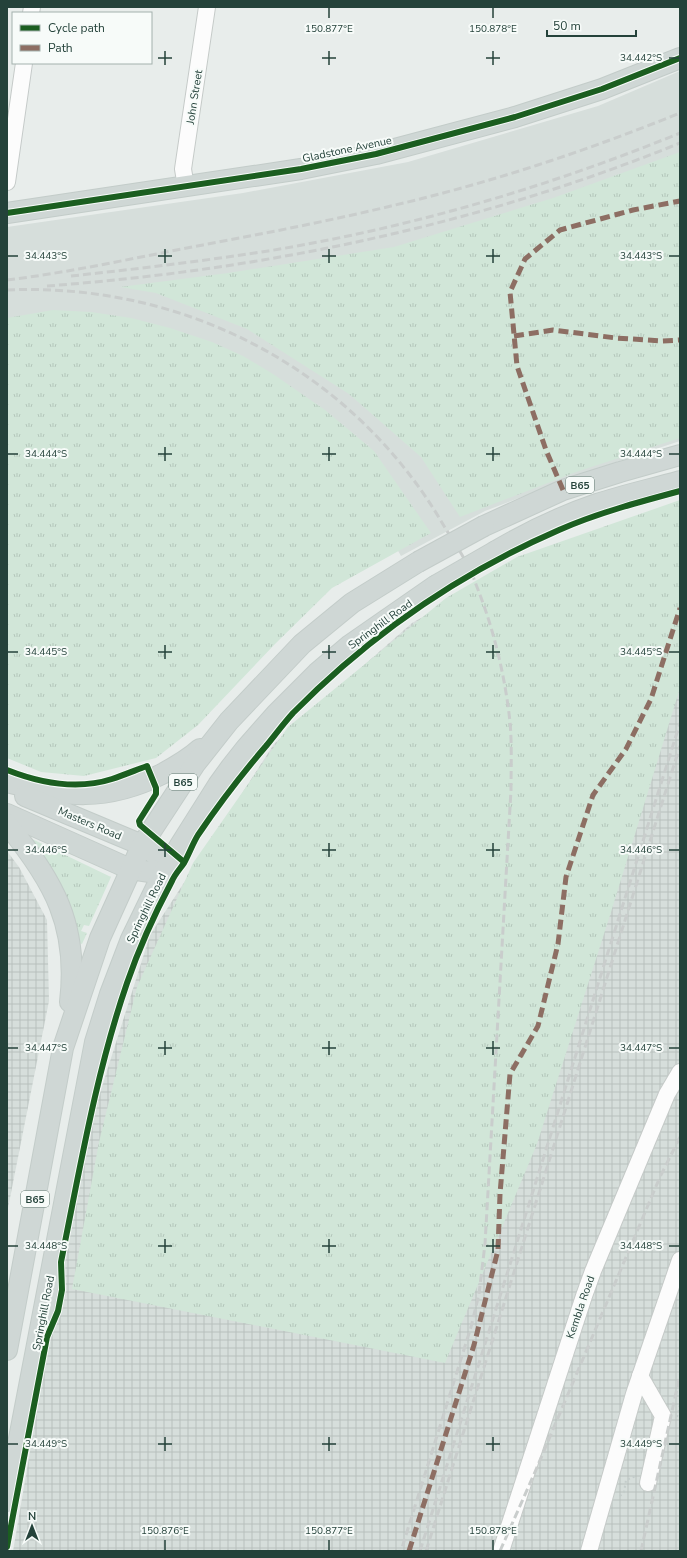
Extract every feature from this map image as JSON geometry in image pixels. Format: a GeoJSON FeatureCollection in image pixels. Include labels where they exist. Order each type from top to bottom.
{"type":"FeatureCollection","features":[{"type":"Feature","properties":{"kind":"main road","name":"Gladstone Avenue"},"geometry":{"type":"LineString","coordinates":[[8,210],[186,187],[301,169],[376,154],[515,117],[602,89],[680,58]]}},
{"type":"Feature","properties":{"kind":"main road","name":"B65"},"geometry":{"type":"LineString","coordinates":[[7,1350],[64,1048],[100,938],[130,869],[142,845],[195,764],[229,721],[302,644],[352,603],[418,562],[484,526],[564,490],[680,455]]}},
{"type":"Feature","properties":{"kind":"main road","name":"Springhill Road"},"geometry":{"type":"LineString","coordinates":[[7,1501],[95,1042],[110,994],[131,938],[165,868],[222,779],[246,748],[276,714],[317,673],[350,645],[435,586],[514,540],[558,520],[597,504],[680,481]]}},
{"type":"Feature","properties":{"kind":"main road"},"geometry":{"type":"LineString","coordinates":[[7,782],[44,791],[65,794],[97,794],[126,788],[152,779],[181,763],[198,751],[229,721]]}},
{"type":"Feature","properties":{"kind":"main road","name":"Masters Road"},"geometry":{"type":"LineString","coordinates":[[7,788],[142,845],[155,854],[165,868]]}},
{"type":"Feature","properties":{"kind":"main road"},"geometry":{"type":"LineString","coordinates":[[7,814],[130,869],[150,872],[165,868]]}},
{"type":"Feature","properties":{"kind":"main road"},"geometry":{"type":"LineString","coordinates":[[7,824],[27,848],[44,874],[56,897],[65,921],[71,949],[72,970],[64,1048]]}},
{"type":"Feature","properties":{"kind":"street","name":"John Street"},"geometry":{"type":"LineString","coordinates":[[186,187],[183,169],[207,7]]}},
{"type":"Feature","properties":{"kind":"street"},"geometry":{"type":"LineString","coordinates":[[7,182],[24,64]]}},
{"type":"Feature","properties":{"kind":"street","name":"Kembla Road"},"geometry":{"type":"LineString","coordinates":[[501,1551],[539,1431],[593,1271],[667,1094],[680,1072]]}},
{"type":"Feature","properties":{"kind":"street"},"geometry":{"type":"LineString","coordinates":[[589,1551],[640,1376],[680,1260]]}},
{"type":"Feature","properties":{"kind":"street"},"geometry":{"type":"LineString","coordinates":[[640,1376],[663,1416],[648,1483]]}},
{"type":"Feature","properties":{"kind":"shaded area"},"geometry":{"type":"Polygon","coordinates":[[[680,71],[680,441],[589,471],[485,511],[401,556],[348,463],[7,318],[7,227],[243,193],[408,162],[598,106],[680,71]]]}},
{"type":"Feature","properties":{"kind":"shaded area"},"geometry":{"type":"Polygon","coordinates":[[[680,511],[680,1551],[13,1551],[81,1153],[150,935],[274,744],[412,623],[536,553],[680,511]]]}},
{"type":"Feature","properties":{"kind":"shaded area"},"geometry":{"type":"Polygon","coordinates":[[[7,851],[19,867],[47,920],[49,1001],[7,1213],[7,851]]]}},
{"type":"Feature","properties":{"kind":"green space"},"geometry":{"type":"Polygon","coordinates":[[[680,152],[680,438],[576,472],[460,517],[421,457],[349,394],[247,329],[156,293],[120,287],[228,273],[394,247],[553,198],[680,152]]]}},
{"type":"Feature","properties":{"kind":"green space"},"geometry":{"type":"Polygon","coordinates":[[[53,310],[91,312],[131,318],[170,328],[212,342],[243,356],[273,374],[325,410],[374,451],[431,533],[332,588],[275,644],[198,725],[156,758],[84,776],[41,772],[7,758],[7,318],[53,310]]]}},
{"type":"Feature","properties":{"kind":"green space"},"geometry":{"type":"Polygon","coordinates":[[[680,500],[680,688],[537,1144],[445,1363],[72,1289],[99,1142],[137,987],[193,863],[288,727],[446,598],[517,557],[680,500]]]}},
{"type":"Feature","properties":{"kind":"green space"},"geometry":{"type":"Polygon","coordinates":[[[32,839],[111,877],[89,926],[84,925],[81,931],[87,933],[82,944],[79,943],[72,914],[62,889],[56,877],[31,840],[32,839]]]}},
{"type":"Feature","properties":{"kind":"railway"},"geometry":{"type":"LineString","coordinates":[[7,280],[81,269],[274,231],[344,217],[428,197],[537,165],[680,113]]}},
{"type":"Feature","properties":{"kind":"railway"},"geometry":{"type":"LineString","coordinates":[[71,276],[170,265],[268,251],[321,242],[426,218],[477,204],[580,171],[680,133]]}},
{"type":"Feature","properties":{"kind":"railway"},"geometry":{"type":"LineString","coordinates":[[47,286],[128,279],[209,268],[289,255],[369,239],[448,220],[527,198],[604,172],[680,143]]}},
{"type":"Feature","properties":{"kind":"railway"},"geometry":{"type":"LineString","coordinates":[[7,290],[73,291],[138,302],[200,320],[259,347],[313,381],[363,423],[407,471],[465,560],[493,633],[508,704],[511,739],[511,790],[485,1244],[479,1294],[471,1327],[401,1551]]}},
{"type":"Feature","properties":{"kind":"railway"},"geometry":{"type":"LineString","coordinates":[[420,1551],[680,723]]}},
{"type":"Feature","properties":{"kind":"railway"},"geometry":{"type":"LineString","coordinates":[[426,1551],[680,746]]}},
{"type":"Feature","properties":{"kind":"railway"},"geometry":{"type":"LineString","coordinates":[[500,1551],[660,1177],[680,1137]]}},
{"type":"Feature","properties":{"kind":"railway"},"geometry":{"type":"LineString","coordinates":[[641,1551],[680,1375]]}},
{"type":"Feature","properties":{"kind":"marked path"},"geometry":{"type":"LineString","coordinates":[[563,490],[546,450],[517,366],[510,292],[525,259],[560,230],[633,210],[680,201]]}},
{"type":"Feature","properties":{"kind":"marked path"},"geometry":{"type":"LineString","coordinates":[[514,336],[553,330],[616,338],[662,341],[680,340]]}},
{"type":"Feature","properties":{"kind":"marked path"},"geometry":{"type":"LineString","coordinates":[[409,1551],[474,1345],[498,1250],[500,1194],[510,1074],[538,1026],[558,944],[566,877],[593,795],[626,749],[651,699],[680,608]]}},
{"type":"Feature","properties":{"kind":"cycle path"},"geometry":{"type":"LineString","coordinates":[[7,213],[301,169],[376,154],[515,117],[602,89],[680,58]]}},
{"type":"Feature","properties":{"kind":"cycle path"},"geometry":{"type":"LineString","coordinates":[[7,1547],[47,1337],[58,1311],[62,1290],[61,1262],[82,1156],[106,1051],[127,983],[142,944],[173,878],[184,863],[194,841],[239,778],[293,713],[353,658],[417,609],[451,586],[486,566],[559,530],[604,513],[680,491]]}},
{"type":"Feature","properties":{"kind":"cycle path"},"geometry":{"type":"LineString","coordinates":[[7,770],[20,775],[59,784],[86,784],[112,779],[147,766],[156,788],[156,794],[139,821],[140,825],[184,862]]}}]}
